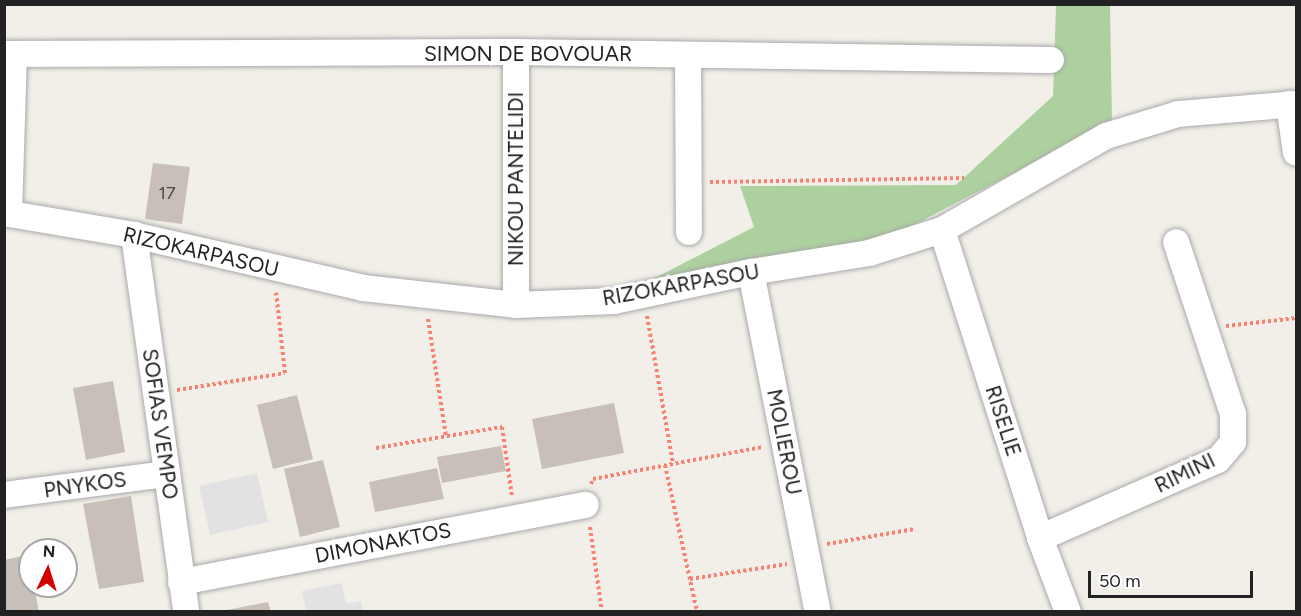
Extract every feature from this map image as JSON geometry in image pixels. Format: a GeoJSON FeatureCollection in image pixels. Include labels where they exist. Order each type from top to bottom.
{"type":"FeatureCollection","features":[{"type":"Feature","properties":{"kind":"street","name":"SIMON DE BOVOUAR"},"geometry":{"type":"LineString","coordinates":[[9,54],[516,52],[1051,60]]}},
{"type":"Feature","properties":{"kind":"street","name":"NIKOU PANTELIDI"},"geometry":{"type":"LineString","coordinates":[[516,52],[516,305]]}},
{"type":"Feature","properties":{"kind":"street"},"geometry":{"type":"LineString","coordinates":[[7,213],[9,54]]}},
{"type":"Feature","properties":{"kind":"street"},"geometry":{"type":"LineString","coordinates":[[688,55],[689,232]]}},
{"type":"Feature","properties":{"kind":"street"},"geometry":{"type":"LineString","coordinates":[[1293,104],[1296,153]]}},
{"type":"Feature","properties":{"kind":"street","name":"RIZOKARPASOU"},"geometry":{"type":"LineString","coordinates":[[7,213],[134,236],[363,288],[516,305],[614,301],[751,272],[869,254],[942,230],[1106,136],[1178,114],[1293,104]]}},
{"type":"Feature","properties":{"kind":"street","name":"RISELIE"},"geometry":{"type":"LineString","coordinates":[[942,230],[1040,538],[1068,612]]}},
{"type":"Feature","properties":{"kind":"street","name":"SOFIAS VEMPO"},"geometry":{"type":"LineString","coordinates":[[134,236],[186,612]]}},
{"type":"Feature","properties":{"kind":"street","name":"RIMINI"},"geometry":{"type":"LineString","coordinates":[[1040,538],[1218,460],[1233,442],[1233,414],[1176,242]]}},
{"type":"Feature","properties":{"kind":"street","name":"MOLIEROU"},"geometry":{"type":"LineString","coordinates":[[751,272],[818,612]]}},
{"type":"Feature","properties":{"kind":"street","name":"PNYKOS"},"geometry":{"type":"LineString","coordinates":[[4,495],[166,474]]}},
{"type":"Feature","properties":{"kind":"street","name":"DIMONAKTOS"},"geometry":{"type":"LineString","coordinates":[[181,582],[586,505]]}},
{"type":"Feature","properties":{"kind":"path"},"geometry":{"type":"LineString","coordinates":[[689,183],[964,178]]}},
{"type":"Feature","properties":{"kind":"path"},"geometry":{"type":"LineString","coordinates":[[156,393],[285,373],[273,268]]}},
{"type":"Feature","properties":{"kind":"path"},"geometry":{"type":"LineString","coordinates":[[425,295],[446,437]]}},
{"type":"Feature","properties":{"kind":"path"},"geometry":{"type":"LineString","coordinates":[[643,295],[673,464]]}},
{"type":"Feature","properties":{"kind":"path"},"geometry":{"type":"LineString","coordinates":[[1204,328],[1296,318]]}},
{"type":"Feature","properties":{"kind":"path"},"geometry":{"type":"LineString","coordinates":[[376,448],[502,427],[515,517]]}},
{"type":"Feature","properties":{"kind":"path"},"geometry":{"type":"LineString","coordinates":[[602,612],[586,505],[593,479],[784,443]]}},
{"type":"Feature","properties":{"kind":"path"},"geometry":{"type":"LineString","coordinates":[[665,465],[697,612]]}},
{"type":"Feature","properties":{"kind":"path"},"geometry":{"type":"LineString","coordinates":[[690,579],[915,529]]}},
{"type":"Feature","properties":{"kind":"green space"},"geometry":{"type":"Polygon","coordinates":[[[1056,5],[1110,5],[1112,122],[879,243],[649,281],[754,227],[740,186],[956,185],[1053,96],[1056,5]]]}},
{"type":"Feature","properties":{"kind":"shaded area"},"geometry":{"type":"Polygon","coordinates":[[[257,473],[268,522],[210,535],[199,486],[257,473]]]}},
{"type":"Feature","properties":{"kind":"shaded area"},"geometry":{"type":"Polygon","coordinates":[[[342,583],[346,604],[361,601],[363,611],[306,611],[302,591],[342,583]]]}},
{"type":"Feature","properties":{"kind":"building"},"geometry":{"type":"Polygon","coordinates":[[[153,163],[190,167],[182,224],[145,219],[153,163]]]}},
{"type":"Feature","properties":{"kind":"building"},"geometry":{"type":"Polygon","coordinates":[[[113,381],[125,452],[86,460],[73,388],[113,381]]]}},
{"type":"Feature","properties":{"kind":"building"},"geometry":{"type":"Polygon","coordinates":[[[297,395],[313,459],[273,469],[257,405],[297,395]]]}},
{"type":"Feature","properties":{"kind":"building"},"geometry":{"type":"Polygon","coordinates":[[[614,403],[624,453],[542,469],[532,419],[614,403]]]}},
{"type":"Feature","properties":{"kind":"building"},"geometry":{"type":"Polygon","coordinates":[[[501,446],[506,471],[442,483],[437,457],[501,446]]]}},
{"type":"Feature","properties":{"kind":"building"},"geometry":{"type":"Polygon","coordinates":[[[323,460],[340,527],[300,537],[284,469],[323,460]]]}},
{"type":"Feature","properties":{"kind":"building"},"geometry":{"type":"Polygon","coordinates":[[[437,468],[444,499],[375,512],[369,482],[437,468]]]}},
{"type":"Feature","properties":{"kind":"building"},"geometry":{"type":"Polygon","coordinates":[[[131,496],[144,582],[99,589],[83,504],[131,496]]]}},
{"type":"Feature","properties":{"kind":"building"},"geometry":{"type":"Polygon","coordinates":[[[18,557],[18,598],[36,598],[39,612],[4,612],[4,560],[18,557]]]}},
{"type":"Feature","properties":{"kind":"building"},"geometry":{"type":"Polygon","coordinates":[[[268,602],[271,612],[227,612],[227,610],[268,602]]]}}]}
